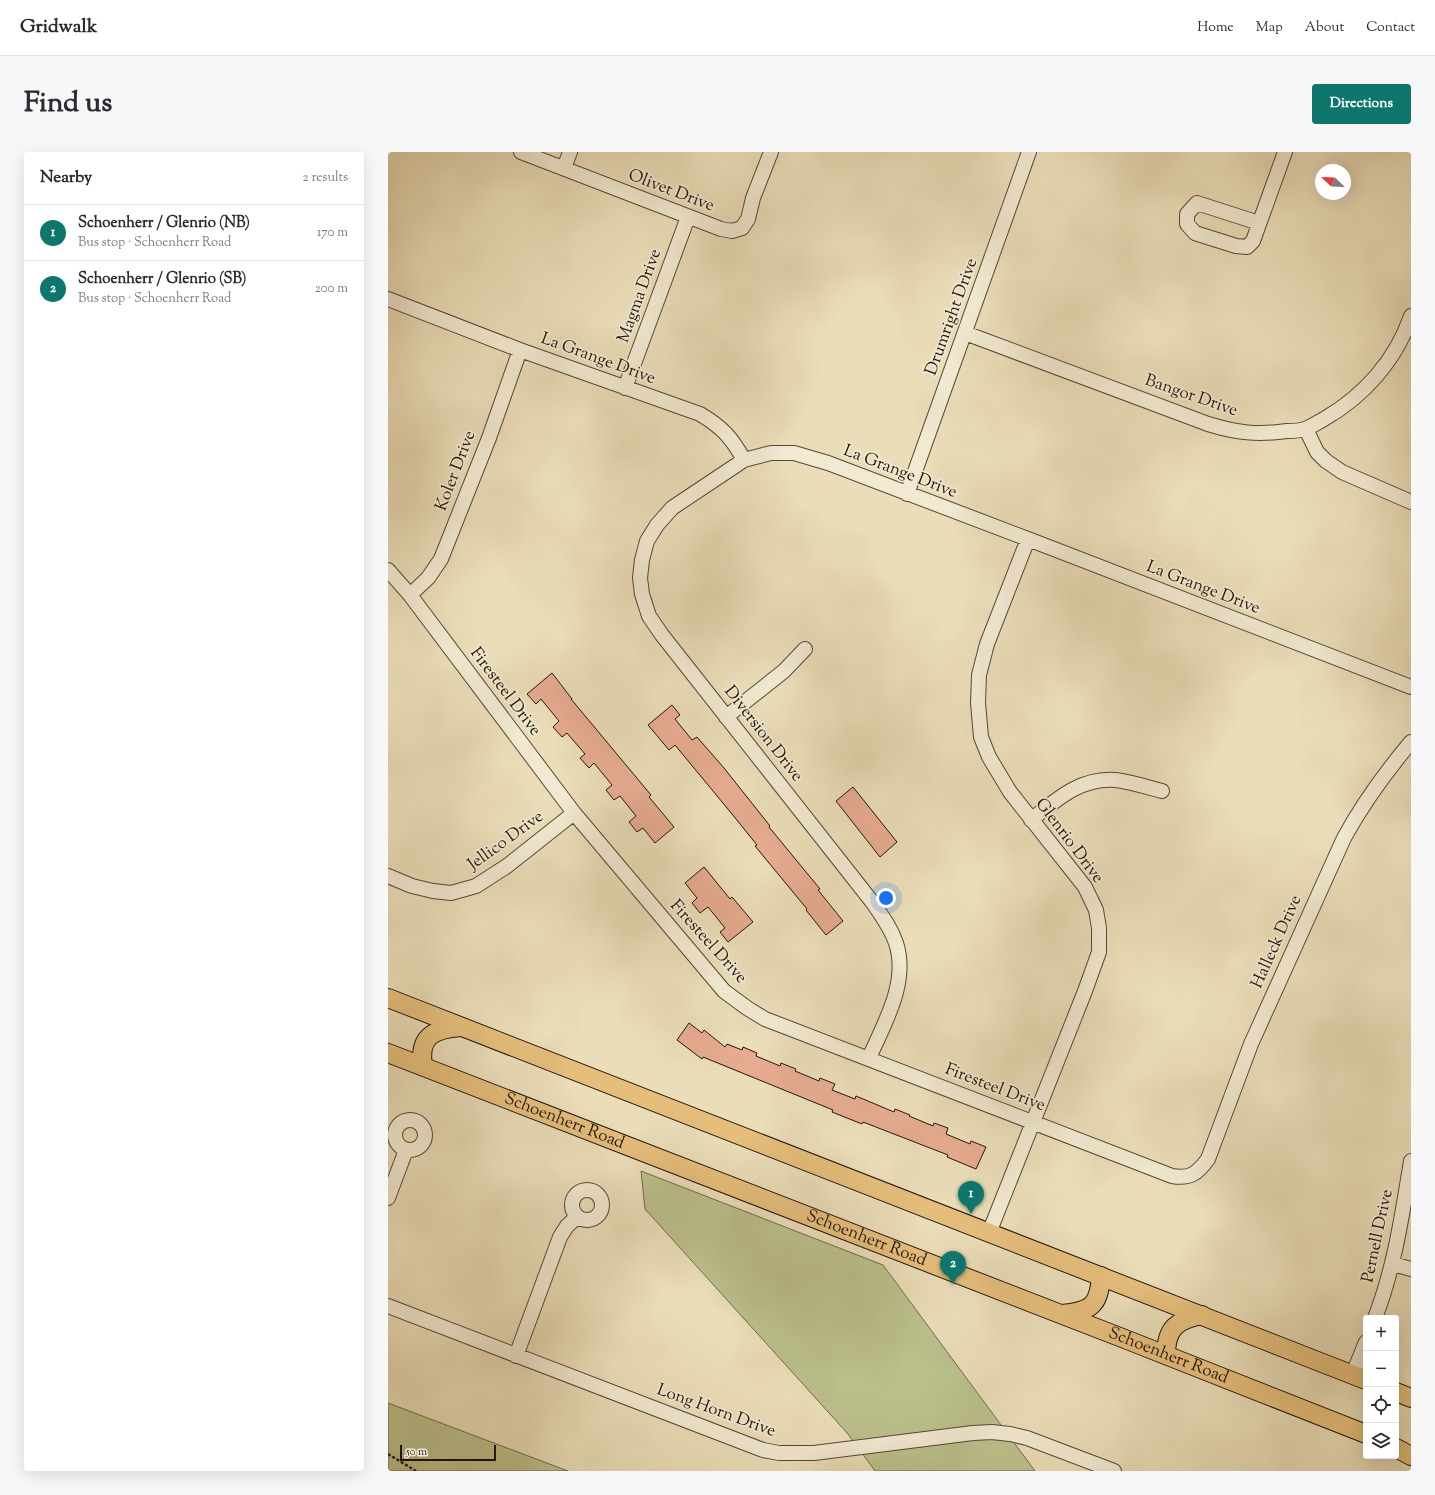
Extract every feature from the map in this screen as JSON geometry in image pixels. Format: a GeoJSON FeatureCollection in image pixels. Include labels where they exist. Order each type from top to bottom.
{"type":"FeatureCollection","features":[{"type":"Feature","properties":{"kind":"main road"},"geometry":{"type":"LineString","coordinates":[[388,998],[1360,1377]]}},
{"type":"Feature","properties":{"kind":"main road"},"geometry":{"type":"LineString","coordinates":[[422,1066],[422,1050],[431,1035],[438,1030],[461,1027]]}},
{"type":"Feature","properties":{"kind":"main road","name":"Schoenherr Road"},"geometry":{"type":"LineString","coordinates":[[388,1053],[1363,1433]]}},
{"type":"Feature","properties":{"kind":"main road"},"geometry":{"type":"LineString","coordinates":[[1060,1314],[1077,1312],[1086,1309],[1093,1304],[1100,1289],[1101,1276]]}},
{"type":"Feature","properties":{"kind":"main road"},"geometry":{"type":"LineString","coordinates":[[1166,1355],[1168,1335],[1173,1328],[1180,1321],[1190,1317],[1202,1315]]}},
{"type":"Feature","properties":{"kind":"main road"},"geometry":{"type":"LineString","coordinates":[[1399,1393],[1411,1398]]}},
{"type":"Feature","properties":{"kind":"main road"},"geometry":{"type":"LineString","coordinates":[[1399,1450],[1411,1456]]}},
{"type":"Feature","properties":{"kind":"street","name":"Olivet Drive"},"geometry":{"type":"LineString","coordinates":[[521,152],[688,217],[732,232],[742,228],[748,218],[771,152]]}},
{"type":"Feature","properties":{"kind":"street"},"geometry":{"type":"LineString","coordinates":[[564,168],[570,152]]}},
{"type":"Feature","properties":{"kind":"street","name":"Drumright Drive"},"geometry":{"type":"LineString","coordinates":[[907,494],[1029,152]]}},
{"type":"Feature","properties":{"kind":"street"},"geometry":{"type":"LineString","coordinates":[[1259,224],[1197,203],[1187,214],[1188,224],[1195,233],[1236,246],[1247,247],[1253,241],[1285,152]]}},
{"type":"Feature","properties":{"kind":"street","name":"Magma Drive"},"geometry":{"type":"LineString","coordinates":[[625,388],[688,217]]}},
{"type":"Feature","properties":{"kind":"street","name":"La Grange Drive"},"geometry":{"type":"LineString","coordinates":[[388,299],[520,350],[700,414],[716,424],[729,437],[744,460],[771,453],[794,452],[1028,539],[1411,687]]}},
{"type":"Feature","properties":{"kind":"street","name":"Bangor Drive"},"geometry":{"type":"LineString","coordinates":[[965,333],[1208,424],[1249,434],[1306,429],[1329,416],[1350,401],[1381,370],[1398,347],[1411,316]]}},
{"type":"Feature","properties":{"kind":"street","name":"Koler Drive"},"geometry":{"type":"LineString","coordinates":[[410,595],[428,578],[441,559],[489,438],[520,350]]}},
{"type":"Feature","properties":{"kind":"street"},"geometry":{"type":"LineString","coordinates":[[1306,429],[1317,452],[1326,462],[1342,472],[1411,502]]}},
{"type":"Feature","properties":{"kind":"street","name":"Diversion Drive"},"geometry":{"type":"LineString","coordinates":[[744,460],[672,508],[657,526],[647,541],[642,560],[640,578],[642,594],[649,616],[662,635],[873,903],[888,925],[896,944],[899,965],[897,987],[869,1058]]}},
{"type":"Feature","properties":{"kind":"street","name":"Glenrio Drive"},"geometry":{"type":"LineString","coordinates":[[989,1233],[1099,952],[1099,928],[1096,910],[1085,887],[1010,792],[989,757],[981,737],[978,704],[979,675],[987,644],[1028,539]]}},
{"type":"Feature","properties":{"kind":"street","name":"Firesteel Drive"},"geometry":{"type":"LineString","coordinates":[[388,570],[410,595],[574,813],[724,991],[747,1008],[766,1019],[1172,1176],[1186,1177],[1201,1169]]}},
{"type":"Feature","properties":{"kind":"street"},"geometry":{"type":"LineString","coordinates":[[726,717],[784,671],[805,649]]}},
{"type":"Feature","properties":{"kind":"street","name":"Halleck Drive"},"geometry":{"type":"LineString","coordinates":[[1201,1169],[1208,1159],[1213,1147],[1228,1103],[1252,1044],[1344,838],[1358,812],[1374,788],[1411,742]]}},
{"type":"Feature","properties":{"kind":"street"},"geometry":{"type":"LineString","coordinates":[[1031,820],[1072,789],[1087,782],[1116,780],[1162,791]]}},
{"type":"Feature","properties":{"kind":"street","name":"Jellico Drive"},"geometry":{"type":"LineString","coordinates":[[388,876],[412,886],[433,891],[451,893],[476,886],[507,866],[574,813]]}},
{"type":"Feature","properties":{"kind":"street"},"geometry":{"type":"LineString","coordinates":[[388,1198],[406,1150]]}},
{"type":"Feature","properties":{"kind":"street","name":"Pernell Drive"},"geometry":{"type":"LineString","coordinates":[[1376,1315],[1384,1296],[1393,1264],[1411,1160]]}},
{"type":"Feature","properties":{"kind":"street"},"geometry":{"type":"LineString","coordinates":[[516,1356],[560,1237],[567,1226],[577,1217]]}},
{"type":"Feature","properties":{"kind":"street"},"geometry":{"type":"LineString","coordinates":[[1393,1264],[1411,1269]]}},
{"type":"Feature","properties":{"kind":"street","name":"Long Horn Drive"},"geometry":{"type":"LineString","coordinates":[[388,1306],[763,1450],[785,1453],[814,1453],[973,1433],[992,1432],[1027,1438],[1114,1471]]}},
{"type":"Feature","properties":{"kind":"street"},"geometry":{"type":"LineString","coordinates":[[1360,1377],[1364,1351]]}},
{"type":"Feature","properties":{"kind":"path"},"geometry":{"type":"LineString","coordinates":[[388,1454],[416,1471]]}},
{"type":"Feature","properties":{"kind":"green space"},"geometry":{"type":"Polygon","coordinates":[[[641,1171],[883,1265],[1035,1471],[875,1471],[848,1434],[645,1209],[641,1171]]]}},
{"type":"Feature","properties":{"kind":"green space"},"geometry":{"type":"Polygon","coordinates":[[[388,1403],[568,1471],[388,1471],[388,1403]]]}},
{"type":"Feature","properties":{"kind":"building"},"geometry":{"type":"Polygon","coordinates":[[[552,673],[571,699],[651,795],[649,797],[674,827],[655,843],[643,828],[637,832],[629,822],[636,816],[620,796],[614,800],[606,790],[612,785],[594,763],[589,768],[580,758],[585,754],[567,733],[562,737],[553,727],[559,721],[541,699],[536,704],[527,694],[552,673]]]}},
{"type":"Feature","properties":{"kind":"building"},"geometry":{"type":"Polygon","coordinates":[[[672,705],[680,715],[675,719],[692,740],[697,737],[724,768],[770,826],[769,827],[820,889],[818,890],[843,921],[826,935],[806,910],[807,909],[755,846],[757,845],[675,745],[669,750],[648,725],[672,705]]]}},
{"type":"Feature","properties":{"kind":"building"},"geometry":{"type":"Polygon","coordinates":[[[853,787],[897,842],[880,857],[836,801],[853,787]]]}},
{"type":"Feature","properties":{"kind":"building"},"geometry":{"type":"Polygon","coordinates":[[[704,867],[730,899],[732,897],[753,922],[728,942],[720,932],[725,928],[708,907],[700,913],[692,903],[697,898],[685,883],[704,867]]]}},
{"type":"Feature","properties":{"kind":"building"},"geometry":{"type":"Polygon","coordinates":[[[689,1023],[702,1033],[704,1030],[725,1047],[727,1044],[742,1050],[743,1047],[757,1053],[756,1056],[780,1066],[781,1063],[796,1069],[795,1071],[819,1081],[820,1078],[835,1084],[832,1090],[855,1099],[856,1096],[894,1112],[895,1109],[933,1126],[934,1123],[948,1128],[946,1134],[970,1144],[971,1141],[986,1147],[976,1169],[947,1157],[948,1155],[863,1122],[862,1124],[832,1112],[833,1110],[703,1057],[702,1059],[677,1040],[689,1023]]]}},
{"type":"Feature","properties":{"kind":"place","name":"Schoenherr / Glenrio (NB)"},"geometry":{"type":"Point","coordinates":[971,1214]}},
{"type":"Feature","properties":{"kind":"place","name":"Schoenherr / Glenrio (SB)"},"geometry":{"type":"Point","coordinates":[953,1284]}}]}
